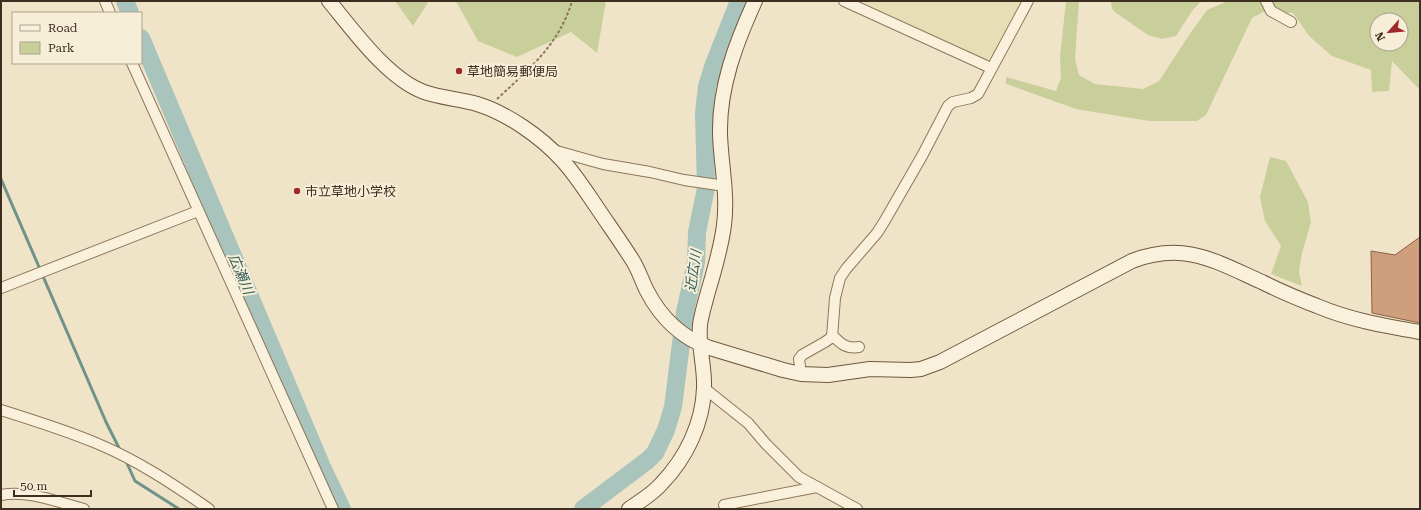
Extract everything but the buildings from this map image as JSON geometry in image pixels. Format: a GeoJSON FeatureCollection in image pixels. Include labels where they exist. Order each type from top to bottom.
{"type":"FeatureCollection","features":[{"type":"Feature","properties":{"kind":"street"},"geometry":{"type":"LineString","coordinates":[[105,1],[110,12]]}},
{"type":"Feature","properties":{"kind":"street"},"geometry":{"type":"LineString","coordinates":[[329,1],[377,57],[405,82],[423,92],[476,104],[501,114],[553,150],[576,177],[635,264],[652,301],[665,318],[700,345],[783,370],[802,374],[828,375],[875,369],[911,370],[931,366],[1132,260],[1157,253],[1186,253],[1207,258],[1317,306],[1337,313],[1360,320],[1420,332]]}},
{"type":"Feature","properties":{"kind":"street"},"geometry":{"type":"LineString","coordinates":[[629,509],[662,484],[687,449],[699,419],[703,402],[704,388],[700,345],[701,320],[724,226],[725,207],[720,185],[720,134],[722,105],[733,56],[755,1]]}},
{"type":"Feature","properties":{"kind":"street"},"geometry":{"type":"LineString","coordinates":[[844,1],[991,68]]}},
{"type":"Feature","properties":{"kind":"street"},"geometry":{"type":"LineString","coordinates":[[802,374],[799,358],[829,340],[832,335],[834,302],[840,278],[877,233],[884,222],[922,156],[948,106],[953,102],[972,98],[978,94],[1028,1]]}},
{"type":"Feature","properties":{"kind":"street"},"geometry":{"type":"LineString","coordinates":[[1266,1],[1271,11],[1291,22]]}},
{"type":"Feature","properties":{"kind":"street"},"geometry":{"type":"LineString","coordinates":[[132,64],[333,509]]}},
{"type":"Feature","properties":{"kind":"street"},"geometry":{"type":"LineString","coordinates":[[553,150],[603,164],[650,172],[684,180],[720,185]]}},
{"type":"Feature","properties":{"kind":"street"},"geometry":{"type":"LineString","coordinates":[[1,288],[198,211]]}},
{"type":"Feature","properties":{"kind":"street"},"geometry":{"type":"LineString","coordinates":[[832,335],[843,346],[853,348],[858,347]]}},
{"type":"Feature","properties":{"kind":"street"},"geometry":{"type":"LineString","coordinates":[[704,388],[748,423],[766,444],[799,477],[857,509]]}},
{"type":"Feature","properties":{"kind":"street"},"geometry":{"type":"LineString","coordinates":[[1,410],[52,426],[97,443],[142,466],[174,485],[209,509]]}},
{"type":"Feature","properties":{"kind":"street"},"geometry":{"type":"LineString","coordinates":[[724,505],[817,488]]}},
{"type":"Feature","properties":{"kind":"street"},"geometry":{"type":"LineString","coordinates":[[1,495],[20,493],[32,495],[84,509]]}},
{"type":"Feature","properties":{"kind":"path"},"geometry":{"type":"LineString","coordinates":[[487,108],[528,72],[550,46],[561,28],[572,1]]}},
{"type":"Feature","properties":{"kind":"shaded area"},"geometry":{"type":"Polygon","coordinates":[[[859,1],[1021,1],[991,58],[987,59],[985,62],[859,1]]]}},
{"type":"Feature","properties":{"kind":"green space"},"geometry":{"type":"Polygon","coordinates":[[[395,1],[429,1],[413,26],[395,1]]]}},
{"type":"Feature","properties":{"kind":"green space"},"geometry":{"type":"Polygon","coordinates":[[[453,1],[606,1],[597,53],[571,32],[517,57],[478,41],[457,3],[453,1]]]}},
{"type":"Feature","properties":{"kind":"green space"},"geometry":{"type":"Polygon","coordinates":[[[1066,1],[1079,1],[1075,59],[1079,75],[1095,84],[1143,89],[1159,81],[1207,10],[1228,1],[1420,1],[1420,90],[1392,61],[1389,91],[1372,92],[1371,70],[1332,56],[1309,36],[1293,13],[1263,12],[1252,18],[1206,115],[1197,121],[1149,121],[1076,109],[1006,84],[1006,77],[1056,91],[1061,78],[1060,57],[1066,1]]]}},
{"type":"Feature","properties":{"kind":"green space"},"geometry":{"type":"Polygon","coordinates":[[[1111,1],[1201,1],[1192,11],[1176,36],[1162,39],[1148,35],[1116,13],[1112,9],[1111,1]]]}},
{"type":"Feature","properties":{"kind":"green space"},"geometry":{"type":"Polygon","coordinates":[[[1270,157],[1286,161],[1308,202],[1311,222],[1302,253],[1299,272],[1302,286],[1271,274],[1281,246],[1265,221],[1260,197],[1270,157]]]}},
{"type":"Feature","properties":{"kind":"waterway","name":"広瀬川"},"geometry":{"type":"LineString","coordinates":[[125,1],[130,12]]}},
{"type":"Feature","properties":{"kind":"waterway","name":"近広川"},"geometry":{"type":"LineString","coordinates":[[583,509],[648,460],[655,453],[666,430],[673,407],[685,312],[696,262],[697,232],[706,188],[704,113],[707,86],[714,64],[739,1]]}},
{"type":"Feature","properties":{"kind":"waterway","name":"広瀬川"},"geometry":{"type":"LineString","coordinates":[[142,40],[322,467],[342,509]]}},
{"type":"Feature","properties":{"kind":"waterway"},"geometry":{"type":"LineString","coordinates":[[1,179],[106,422],[120,450]]}},
{"type":"Feature","properties":{"kind":"waterway"},"geometry":{"type":"LineString","coordinates":[[126,461],[135,481],[179,509]]}},
{"type":"Feature","properties":{"kind":"place","name":"草地簡易郵便局"},"geometry":{"type":"Point","coordinates":[459,71]}},
{"type":"Feature","properties":{"kind":"place","name":"市立草地小学校"},"geometry":{"type":"Point","coordinates":[297,191]}}]}
